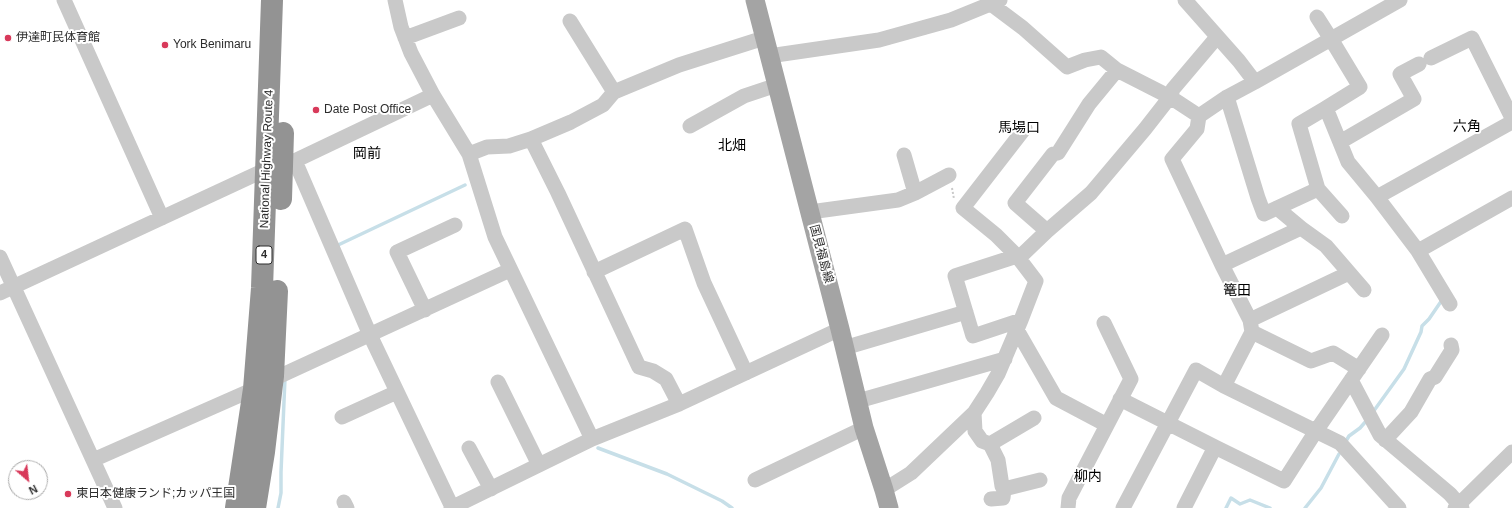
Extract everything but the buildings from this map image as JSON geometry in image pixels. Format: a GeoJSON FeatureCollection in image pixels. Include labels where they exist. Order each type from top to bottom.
{"type":"FeatureCollection","features":[{"type":"Feature","properties":{"kind":"highway","name":"National Highway Route 4"},"geometry":{"type":"LineString","coordinates":[[236,508],[254,389],[262,288],[281,166],[272,0]]}},
{"type":"Feature","properties":{"kind":"highway","name":"National Highway Route 4"},"geometry":{"type":"LineString","coordinates":[[255,508],[264,452],[273,376],[287,0]]}},
{"type":"Feature","properties":{"kind":"main road","name":"国見福島線"},"geometry":{"type":"LineString","coordinates":[[755,0],[864,428],[886,499]]}},
{"type":"Feature","properties":{"kind":"street"},"geometry":{"type":"LineString","coordinates":[[64,0],[162,218]]}},
{"type":"Feature","properties":{"kind":"street"},"geometry":{"type":"LineString","coordinates":[[395,0],[401,27],[411,53],[433,95],[468,154],[495,237],[592,439]]}},
{"type":"Feature","properties":{"kind":"street"},"geometry":{"type":"LineString","coordinates":[[1185,0],[1239,61],[1255,82]]}},
{"type":"Feature","properties":{"kind":"street"},"geometry":{"type":"LineString","coordinates":[[1400,0],[1227,97],[1199,116],[1197,129],[1172,159],[1251,326],[1311,361],[1332,353],[1355,374],[1369,415],[1380,435],[1450,494],[1459,507],[1512,452]]}},
{"type":"Feature","properties":{"kind":"street"},"geometry":{"type":"LineString","coordinates":[[769,56],[879,40],[951,20],[993,1],[1067,67],[1085,60],[1101,57],[1117,70],[1170,97],[1199,116]]}},
{"type":"Feature","properties":{"kind":"street"},"geometry":{"type":"LineString","coordinates":[[1317,17],[1360,86],[1299,124],[1318,189],[1342,216]]}},
{"type":"Feature","properties":{"kind":"street"},"geometry":{"type":"LineString","coordinates":[[405,38],[459,18]]}},
{"type":"Feature","properties":{"kind":"street"},"geometry":{"type":"LineString","coordinates":[[570,21],[614,92]]}},
{"type":"Feature","properties":{"kind":"street"},"geometry":{"type":"LineString","coordinates":[[1019,325],[973,336],[955,276],[1023,254],[1091,193],[1145,129],[1170,97],[1173,89],[1217,37]]}},
{"type":"Feature","properties":{"kind":"street"},"geometry":{"type":"LineString","coordinates":[[468,154],[487,147],[509,146],[531,139],[571,122],[603,105],[614,92],[679,66],[764,38]]}},
{"type":"Feature","properties":{"kind":"street"},"geometry":{"type":"LineString","coordinates":[[1340,142],[1414,99],[1400,74],[1472,38],[1512,118]]}},
{"type":"Feature","properties":{"kind":"street"},"geometry":{"type":"LineString","coordinates":[[1047,231],[1015,203],[1053,154],[1058,153],[1089,104],[1117,70]]}},
{"type":"Feature","properties":{"kind":"street"},"geometry":{"type":"LineString","coordinates":[[690,126],[744,96],[777,86]]}},
{"type":"Feature","properties":{"kind":"street"},"geometry":{"type":"LineString","coordinates":[[0,293],[162,218],[281,166],[433,95]]}},
{"type":"Feature","properties":{"kind":"street"},"geometry":{"type":"LineString","coordinates":[[1227,97],[1264,214],[1318,189]]}},
{"type":"Feature","properties":{"kind":"street"},"geometry":{"type":"LineString","coordinates":[[1326,108],[1348,162],[1378,197],[1418,251],[1450,304]]}},
{"type":"Feature","properties":{"kind":"street"},"geometry":{"type":"LineString","coordinates":[[1378,197],[1512,122]]}},
{"type":"Feature","properties":{"kind":"street"},"geometry":{"type":"LineString","coordinates":[[886,499],[910,473],[974,413],[987,393],[1004,359],[1036,281],[1017,256],[996,235],[963,208],[1025,128]]}},
{"type":"Feature","properties":{"kind":"street"},"geometry":{"type":"LineString","coordinates":[[531,139],[558,193],[639,367],[653,371],[666,379],[679,404]]}},
{"type":"Feature","properties":{"kind":"street"},"geometry":{"type":"LineString","coordinates":[[904,155],[916,193]]}},
{"type":"Feature","properties":{"kind":"street"},"geometry":{"type":"LineString","coordinates":[[281,166],[372,336],[452,508],[592,439],[679,404],[840,329]]}},
{"type":"Feature","properties":{"kind":"street"},"geometry":{"type":"LineString","coordinates":[[810,212],[898,200],[916,193],[949,175]]}},
{"type":"Feature","properties":{"kind":"street"},"geometry":{"type":"LineString","coordinates":[[1418,251],[1512,198]]}},
{"type":"Feature","properties":{"kind":"street"},"geometry":{"type":"LineString","coordinates":[[1277,208],[1326,246],[1364,290]]}},
{"type":"Feature","properties":{"kind":"street"},"geometry":{"type":"LineString","coordinates":[[425,310],[397,252],[455,225]]}},
{"type":"Feature","properties":{"kind":"street"},"geometry":{"type":"LineString","coordinates":[[1222,265],[1301,228]]}},
{"type":"Feature","properties":{"kind":"street"},"geometry":{"type":"LineString","coordinates":[[594,272],[685,229],[704,283],[746,373]]}},
{"type":"Feature","properties":{"kind":"street"},"geometry":{"type":"LineString","coordinates":[[0,257],[115,508]]}},
{"type":"Feature","properties":{"kind":"street"},"geometry":{"type":"LineString","coordinates":[[273,376],[280,376],[372,336],[510,270]]}},
{"type":"Feature","properties":{"kind":"street"},"geometry":{"type":"LineString","coordinates":[[1224,386],[1251,326],[1349,273]]}},
{"type":"Feature","properties":{"kind":"street"},"geometry":{"type":"LineString","coordinates":[[844,348],[966,312]]}},
{"type":"Feature","properties":{"kind":"street"},"geometry":{"type":"LineString","coordinates":[[1068,508],[1069,498],[1131,379],[1104,323]]}},
{"type":"Feature","properties":{"kind":"street"},"geometry":{"type":"LineString","coordinates":[[1019,325],[1056,398],[1107,425]]}},
{"type":"Feature","properties":{"kind":"street"},"geometry":{"type":"LineString","coordinates":[[1120,399],[1284,482],[1316,431],[1382,335]]}},
{"type":"Feature","properties":{"kind":"street"},"geometry":{"type":"LineString","coordinates":[[1385,440],[1411,412],[1430,379],[1435,377],[1452,350],[1451,345]]}},
{"type":"Feature","properties":{"kind":"street"},"geometry":{"type":"LineString","coordinates":[[858,401],[1004,359]]}},
{"type":"Feature","properties":{"kind":"street"},"geometry":{"type":"LineString","coordinates":[[1123,508],[1196,370],[1224,386],[1340,443],[1399,508]]}},
{"type":"Feature","properties":{"kind":"street"},"geometry":{"type":"LineString","coordinates":[[498,382],[539,465]]}},
{"type":"Feature","properties":{"kind":"street"},"geometry":{"type":"LineString","coordinates":[[93,460],[254,389]]}},
{"type":"Feature","properties":{"kind":"street"},"geometry":{"type":"LineString","coordinates":[[342,417],[397,392]]}},
{"type":"Feature","properties":{"kind":"street"},"geometry":{"type":"LineString","coordinates":[[974,413],[976,431],[982,441],[990,444],[998,460],[1002,486],[1004,489],[1003,498],[991,499]]}},
{"type":"Feature","properties":{"kind":"street"},"geometry":{"type":"LineString","coordinates":[[990,444],[1034,418]]}},
{"type":"Feature","properties":{"kind":"street"},"geometry":{"type":"LineString","coordinates":[[755,480],[864,428]]}},
{"type":"Feature","properties":{"kind":"street"},"geometry":{"type":"LineString","coordinates":[[1184,508],[1215,447]]}},
{"type":"Feature","properties":{"kind":"street"},"geometry":{"type":"LineString","coordinates":[[469,448],[491,489]]}},
{"type":"Feature","properties":{"kind":"street"},"geometry":{"type":"LineString","coordinates":[[1004,489],[1040,480]]}},
{"type":"Feature","properties":{"kind":"path"},"geometry":{"type":"LineString","coordinates":[[949,175],[955,203],[963,208]]}},
{"type":"Feature","properties":{"kind":"waterway"},"geometry":{"type":"LineString","coordinates":[[336,246],[465,185]]}},
{"type":"Feature","properties":{"kind":"waterway"},"geometry":{"type":"LineString","coordinates":[[1373,412],[1404,369],[1421,332],[1422,326],[1429,319],[1442,300]]}},
{"type":"Feature","properties":{"kind":"waterway"},"geometry":{"type":"LineString","coordinates":[[278,508],[281,493],[285,378]]}},
{"type":"Feature","properties":{"kind":"waterway"},"geometry":{"type":"LineString","coordinates":[[1346,441],[1349,436],[1360,428],[1367,420]]}},
{"type":"Feature","properties":{"kind":"waterway"},"geometry":{"type":"LineString","coordinates":[[598,448],[667,474],[722,501],[732,508]]}},
{"type":"Feature","properties":{"kind":"waterway"},"geometry":{"type":"LineString","coordinates":[[1305,508],[1321,488],[1339,454]]}},
{"type":"Feature","properties":{"kind":"waterway"},"geometry":{"type":"LineString","coordinates":[[1226,508],[1231,498],[1240,504],[1250,500],[1270,508]]}},
{"type":"Feature","properties":{"kind":"place","name":"伊達町民体育館"},"geometry":{"type":"Point","coordinates":[8,38]}},
{"type":"Feature","properties":{"kind":"place","name":"York Benimaru"},"geometry":{"type":"Point","coordinates":[165,45]}},
{"type":"Feature","properties":{"kind":"place","name":"Date Post Office"},"geometry":{"type":"Point","coordinates":[316,110]}},
{"type":"Feature","properties":{"kind":"place","name":"東日本健康ランド;カッパ王国"},"geometry":{"type":"Point","coordinates":[68,494]}},
{"type":"Feature","properties":{"kind":"district","name":"六角"},"geometry":{"type":"Point","coordinates":[1467,127]}},
{"type":"Feature","properties":{"kind":"district","name":"馬場口"},"geometry":{"type":"Point","coordinates":[1019,128]}},
{"type":"Feature","properties":{"kind":"district","name":"北畑"},"geometry":{"type":"Point","coordinates":[732,146]}},
{"type":"Feature","properties":{"kind":"district","name":"岡前"},"geometry":{"type":"Point","coordinates":[367,154]}},
{"type":"Feature","properties":{"kind":"district","name":"篭田"},"geometry":{"type":"Point","coordinates":[1237,291]}},
{"type":"Feature","properties":{"kind":"district","name":"柳内"},"geometry":{"type":"Point","coordinates":[1088,477]}}]}
